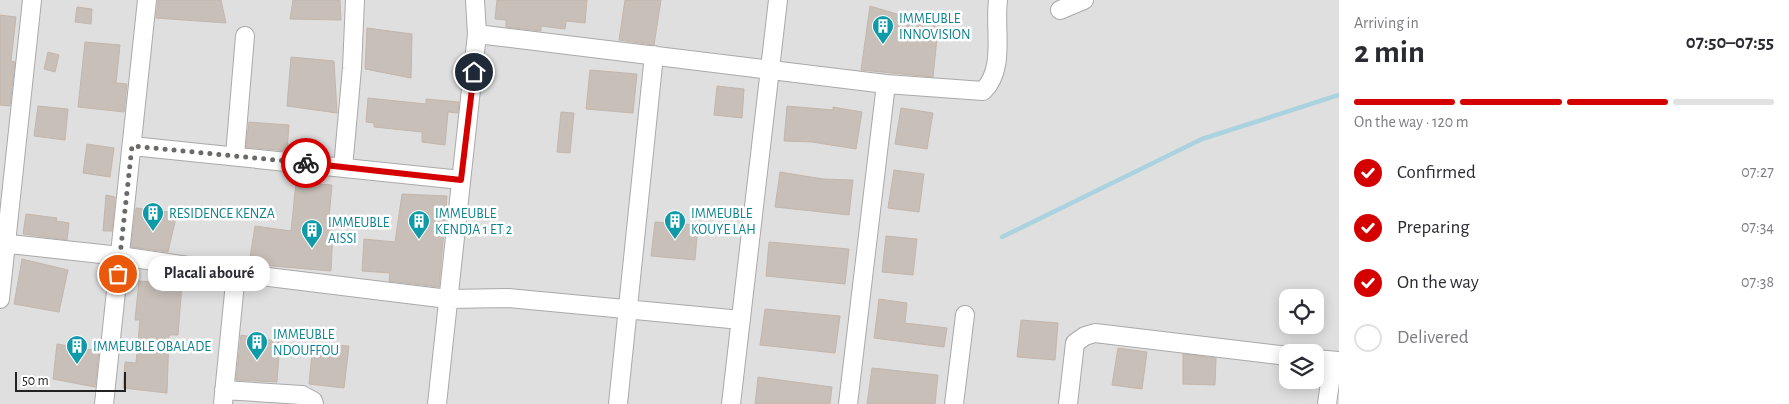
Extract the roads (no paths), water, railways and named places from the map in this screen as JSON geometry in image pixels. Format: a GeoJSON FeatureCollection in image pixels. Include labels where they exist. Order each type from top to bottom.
{"type":"FeatureCollection","features":[{"type":"Feature","properties":{"kind":"street"},"geometry":{"type":"LineString","coordinates":[[0,299],[3,243],[32,0]]}},
{"type":"Feature","properties":{"kind":"street"},"geometry":{"type":"LineString","coordinates":[[104,404],[147,0]]}},
{"type":"Feature","properties":{"kind":"street"},"geometry":{"type":"LineString","coordinates":[[343,168],[352,68],[355,0]]}},
{"type":"Feature","properties":{"kind":"street"},"geometry":{"type":"LineString","coordinates":[[437,404],[477,34],[475,0]]}},
{"type":"Feature","properties":{"kind":"street"},"geometry":{"type":"LineString","coordinates":[[732,404],[772,69],[778,0]]}},
{"type":"Feature","properties":{"kind":"street"},"geometry":{"type":"LineString","coordinates":[[477,34],[886,84],[983,91],[993,81],[996,65],[998,0]]}},
{"type":"Feature","properties":{"kind":"street"},"geometry":{"type":"LineString","coordinates":[[1060,10],[1084,0]]}},
{"type":"Feature","properties":{"kind":"street"},"geometry":{"type":"LineString","coordinates":[[235,155],[245,36]]}},
{"type":"Feature","properties":{"kind":"street"},"geometry":{"type":"LineString","coordinates":[[618,404],[654,55]]}},
{"type":"Feature","properties":{"kind":"street"},"geometry":{"type":"LineString","coordinates":[[848,404],[886,84]]}},
{"type":"Feature","properties":{"kind":"street"},"geometry":{"type":"LineString","coordinates":[[132,146],[235,155],[461,180]]}},
{"type":"Feature","properties":{"kind":"street"},"geometry":{"type":"LineString","coordinates":[[3,243],[120,256],[236,273],[448,299],[508,298],[741,320]]}},
{"type":"Feature","properties":{"kind":"street"},"geometry":{"type":"LineString","coordinates":[[236,273],[224,397],[302,395],[313,401],[314,404]]}},
{"type":"Feature","properties":{"kind":"street"},"geometry":{"type":"LineString","coordinates":[[954,404],[965,315]]}},
{"type":"Feature","properties":{"kind":"street"},"geometry":{"type":"LineString","coordinates":[[1068,404],[1075,343],[1085,336],[1095,333],[1279,355]]}},
{"type":"Feature","properties":{"kind":"street"},"geometry":{"type":"LineString","coordinates":[[1327,404],[1336,361]]}},
{"type":"Feature","properties":{"kind":"waterway"},"geometry":{"type":"LineString","coordinates":[[1002,237],[1202,139],[1339,95]]}},
{"type":"Feature","properties":{"kind":"place","name":"IMMEUBLE INNOVISION"},"geometry":{"type":"Point","coordinates":[883,45]}},
{"type":"Feature","properties":{"kind":"place","name":"RESIDENCE KENZA"},"geometry":{"type":"Point","coordinates":[153,232]}},
{"type":"Feature","properties":{"kind":"place","name":"IMMEUBLE KENDJA 1 ET 2"},"geometry":{"type":"Point","coordinates":[419,240]}},
{"type":"Feature","properties":{"kind":"place","name":"IMMEUBLE KOUYE LAH"},"geometry":{"type":"Point","coordinates":[675,240]}},
{"type":"Feature","properties":{"kind":"place","name":"IMMEUBLE AISSI"},"geometry":{"type":"Point","coordinates":[312,249]}},
{"type":"Feature","properties":{"kind":"place","name":"Placali abouré"},"geometry":{"type":"Point","coordinates":[118,274]}},
{"type":"Feature","properties":{"kind":"place","name":"IMMEUBLE NDOUFFOU"},"geometry":{"type":"Point","coordinates":[257,361]}},
{"type":"Feature","properties":{"kind":"place","name":"IMMEUBLE OBALADE"},"geometry":{"type":"Point","coordinates":[77,365]}}]}
